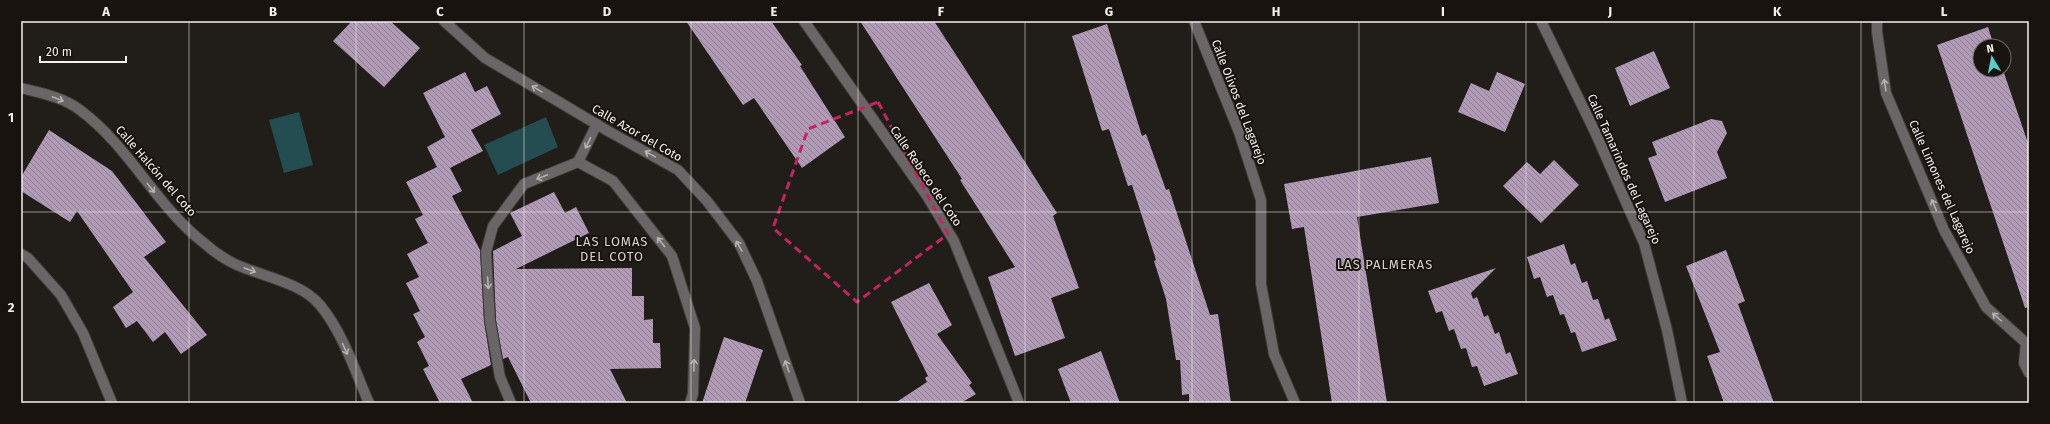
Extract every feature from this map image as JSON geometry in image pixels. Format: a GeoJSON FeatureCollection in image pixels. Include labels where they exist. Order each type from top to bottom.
{"type":"FeatureCollection","features":[{"type":"Feature","properties":{"kind":"street","name":"Calle Azor del Coto"},"geometry":{"type":"LineString","coordinates":[[444,21],[485,58],[678,170],[707,201],[739,243],[757,281],[800,403]]}},
{"type":"Feature","properties":{"kind":"street","name":"Calle Rebeco del Coto"},"geometry":{"type":"LineString","coordinates":[[804,21],[927,196],[954,241],[966,267],[1019,403]]}},
{"type":"Feature","properties":{"kind":"street","name":"Calle Olivos del Lagarejo"},"geometry":{"type":"LineString","coordinates":[[1194,21],[1239,132],[1261,200],[1261,284],[1274,354],[1295,403]]}},
{"type":"Feature","properties":{"kind":"street","name":"Calle Tamarindos del Lagarejo"},"geometry":{"type":"LineString","coordinates":[[1541,21],[1595,132],[1644,243],[1667,330],[1682,403]]}},
{"type":"Feature","properties":{"kind":"street","name":"Calle Limones del Lagarejo"},"geometry":{"type":"LineString","coordinates":[[1877,21],[1877,32],[1886,93],[1944,230],[1986,307],[2027,343]]}},
{"type":"Feature","properties":{"kind":"street","name":"Calle Halcón del Coto"},"geometry":{"type":"LineString","coordinates":[[21,88],[58,98],[80,110],[105,132],[168,208],[203,243],[236,264],[293,286],[320,304],[336,329],[369,403]]}},
{"type":"Feature","properties":{"kind":"street"},"geometry":{"type":"LineString","coordinates":[[511,403],[500,377],[490,321],[486,252],[493,226],[524,184],[578,162],[597,124]]}},
{"type":"Feature","properties":{"kind":"street"},"geometry":{"type":"LineString","coordinates":[[578,162],[613,181],[672,256],[695,328],[693,394],[690,403]]}},
{"type":"Feature","properties":{"kind":"street"},"geometry":{"type":"LineString","coordinates":[[21,254],[28,258],[61,294],[83,333],[112,403]]}},
{"type":"Feature","properties":{"kind":"street"},"geometry":{"type":"LineString","coordinates":[[2027,343],[2024,364],[2029,373]]}},
{"type":"Feature","properties":{"kind":"highlighted area"},"geometry":{"type":"Polygon","coordinates":[[[878,102],[948,234],[857,302],[773,228],[808,129],[878,102]]]}},
{"type":"Feature","properties":{"kind":"water"},"geometry":{"type":"Polygon","coordinates":[[[299,112],[313,165],[284,173],[269,120],[299,112]]]}},
{"type":"Feature","properties":{"kind":"water"},"geometry":{"type":"Polygon","coordinates":[[[546,117],[558,147],[498,175],[484,145],[546,117]]]}},
{"type":"Feature","properties":{"kind":"building"},"geometry":{"type":"Polygon","coordinates":[[[352,21],[390,21],[420,48],[384,87],[333,41],[352,21]]]}},
{"type":"Feature","properties":{"kind":"building"},"geometry":{"type":"Polygon","coordinates":[[[686,21],[771,21],[802,65],[800,66],[845,137],[802,168],[754,98],[743,105],[686,21]]]}},
{"type":"Feature","properties":{"kind":"building"},"geometry":{"type":"Polygon","coordinates":[[[860,21],[934,21],[1015,146],[1057,213],[1053,216],[1079,288],[1051,298],[1065,338],[1015,356],[988,277],[1015,267],[960,180],[962,179],[860,21]]]}},
{"type":"Feature","properties":{"kind":"building"},"geometry":{"type":"Polygon","coordinates":[[[1107,24],[1142,136],[1146,134],[1166,190],[1169,189],[1210,315],[1218,314],[1231,403],[1189,403],[1189,394],[1182,395],[1180,360],[1176,360],[1166,299],[1154,261],[1156,260],[1132,185],[1128,186],[1109,129],[1102,131],[1072,36],[1107,24]]]}},
{"type":"Feature","properties":{"kind":"building"},"geometry":{"type":"Polygon","coordinates":[[[1988,27],[1991,38],[1972,38],[1972,78],[2006,78],[2029,146],[2029,307],[2025,308],[1937,45],[1988,27]]]}},
{"type":"Feature","properties":{"kind":"building"},"geometry":{"type":"Polygon","coordinates":[[[1654,51],[1670,88],[1630,106],[1615,68],[1654,51]]]}},
{"type":"Feature","properties":{"kind":"building"},"geometry":{"type":"Polygon","coordinates":[[[465,72],[475,92],[487,86],[501,114],[471,130],[483,151],[450,168],[462,191],[452,196],[480,250],[484,321],[491,365],[461,379],[473,403],[440,403],[423,369],[429,366],[417,342],[425,337],[413,314],[420,311],[406,283],[419,277],[407,254],[428,243],[415,219],[423,215],[406,182],[437,167],[427,147],[445,137],[423,93],[465,72]]]}},
{"type":"Feature","properties":{"kind":"building"},"geometry":{"type":"Polygon","coordinates":[[[1497,72],[1525,84],[1505,132],[1458,112],[1471,83],[1489,91],[1497,72]]]}},
{"type":"Feature","properties":{"kind":"building"},"geometry":{"type":"Polygon","coordinates":[[[1711,119],[1722,121],[1727,133],[1717,152],[1727,178],[1665,202],[1648,158],[1657,155],[1652,142],[1711,119]]]}},
{"type":"Feature","properties":{"kind":"building"},"geometry":{"type":"Polygon","coordinates":[[[49,130],[112,171],[166,242],[144,257],[207,335],[181,354],[165,332],[153,342],[137,321],[126,328],[113,307],[133,292],[77,211],[70,222],[21,191],[21,177],[49,130]]]}},
{"type":"Feature","properties":{"kind":"building"},"geometry":{"type":"Polygon","coordinates":[[[1431,157],[1439,203],[1357,217],[1387,403],[1332,403],[1304,227],[1292,229],[1284,184],[1431,157]]]}},
{"type":"Feature","properties":{"kind":"building"},"geometry":{"type":"Polygon","coordinates":[[[1554,160],[1579,185],[1541,223],[1503,186],[1527,162],[1540,174],[1554,160]]]}},
{"type":"Feature","properties":{"kind":"building"},"geometry":{"type":"Polygon","coordinates":[[[554,192],[565,213],[576,207],[589,233],[516,269],[632,268],[632,296],[644,296],[644,320],[653,319],[653,343],[660,343],[661,368],[610,369],[627,403],[531,403],[508,357],[503,359],[496,320],[493,251],[522,236],[510,213],[554,192]]]}},
{"type":"Feature","properties":{"kind":"building"},"geometry":{"type":"Polygon","coordinates":[[[1564,244],[1571,265],[1575,263],[1582,283],[1587,281],[1593,300],[1598,299],[1605,320],[1609,318],[1617,340],[1582,352],[1575,332],[1571,333],[1564,314],[1560,315],[1553,295],[1547,297],[1540,277],[1534,279],[1527,257],[1564,244]]]}},
{"type":"Feature","properties":{"kind":"building"},"geometry":{"type":"Polygon","coordinates":[[[1726,250],[1745,301],[1738,304],[1774,403],[1724,403],[1707,356],[1720,352],[1686,266],[1726,250]]]}},
{"type":"Feature","properties":{"kind":"building"},"geometry":{"type":"Polygon","coordinates":[[[1496,268],[1471,293],[1473,299],[1477,297],[1484,317],[1488,315],[1495,334],[1499,332],[1506,354],[1510,352],[1518,374],[1484,386],[1477,366],[1472,367],[1466,348],[1461,349],[1454,329],[1449,331],[1442,311],[1436,313],[1428,291],[1496,268]]]}},
{"type":"Feature","properties":{"kind":"building"},"geometry":{"type":"Polygon","coordinates":[[[929,283],[952,325],[937,334],[972,383],[969,385],[976,394],[961,403],[895,403],[927,382],[925,378],[928,376],[891,302],[929,283]]]}},
{"type":"Feature","properties":{"kind":"building"},"geometry":{"type":"Polygon","coordinates":[[[724,337],[763,350],[745,403],[702,403],[724,337]]]}},
{"type":"Feature","properties":{"kind":"building"},"geometry":{"type":"Polygon","coordinates":[[[1101,351],[1120,403],[1071,403],[1058,369],[1101,351]]]}},
{"type":"Feature","properties":{"kind":"district","name":"LAS LOMAS DEL COTO"},"geometry":{"type":"Point","coordinates":[612,248]}},
{"type":"Feature","properties":{"kind":"district","name":"LAS PALMERAS"},"geometry":{"type":"Point","coordinates":[1385,264]}}]}
